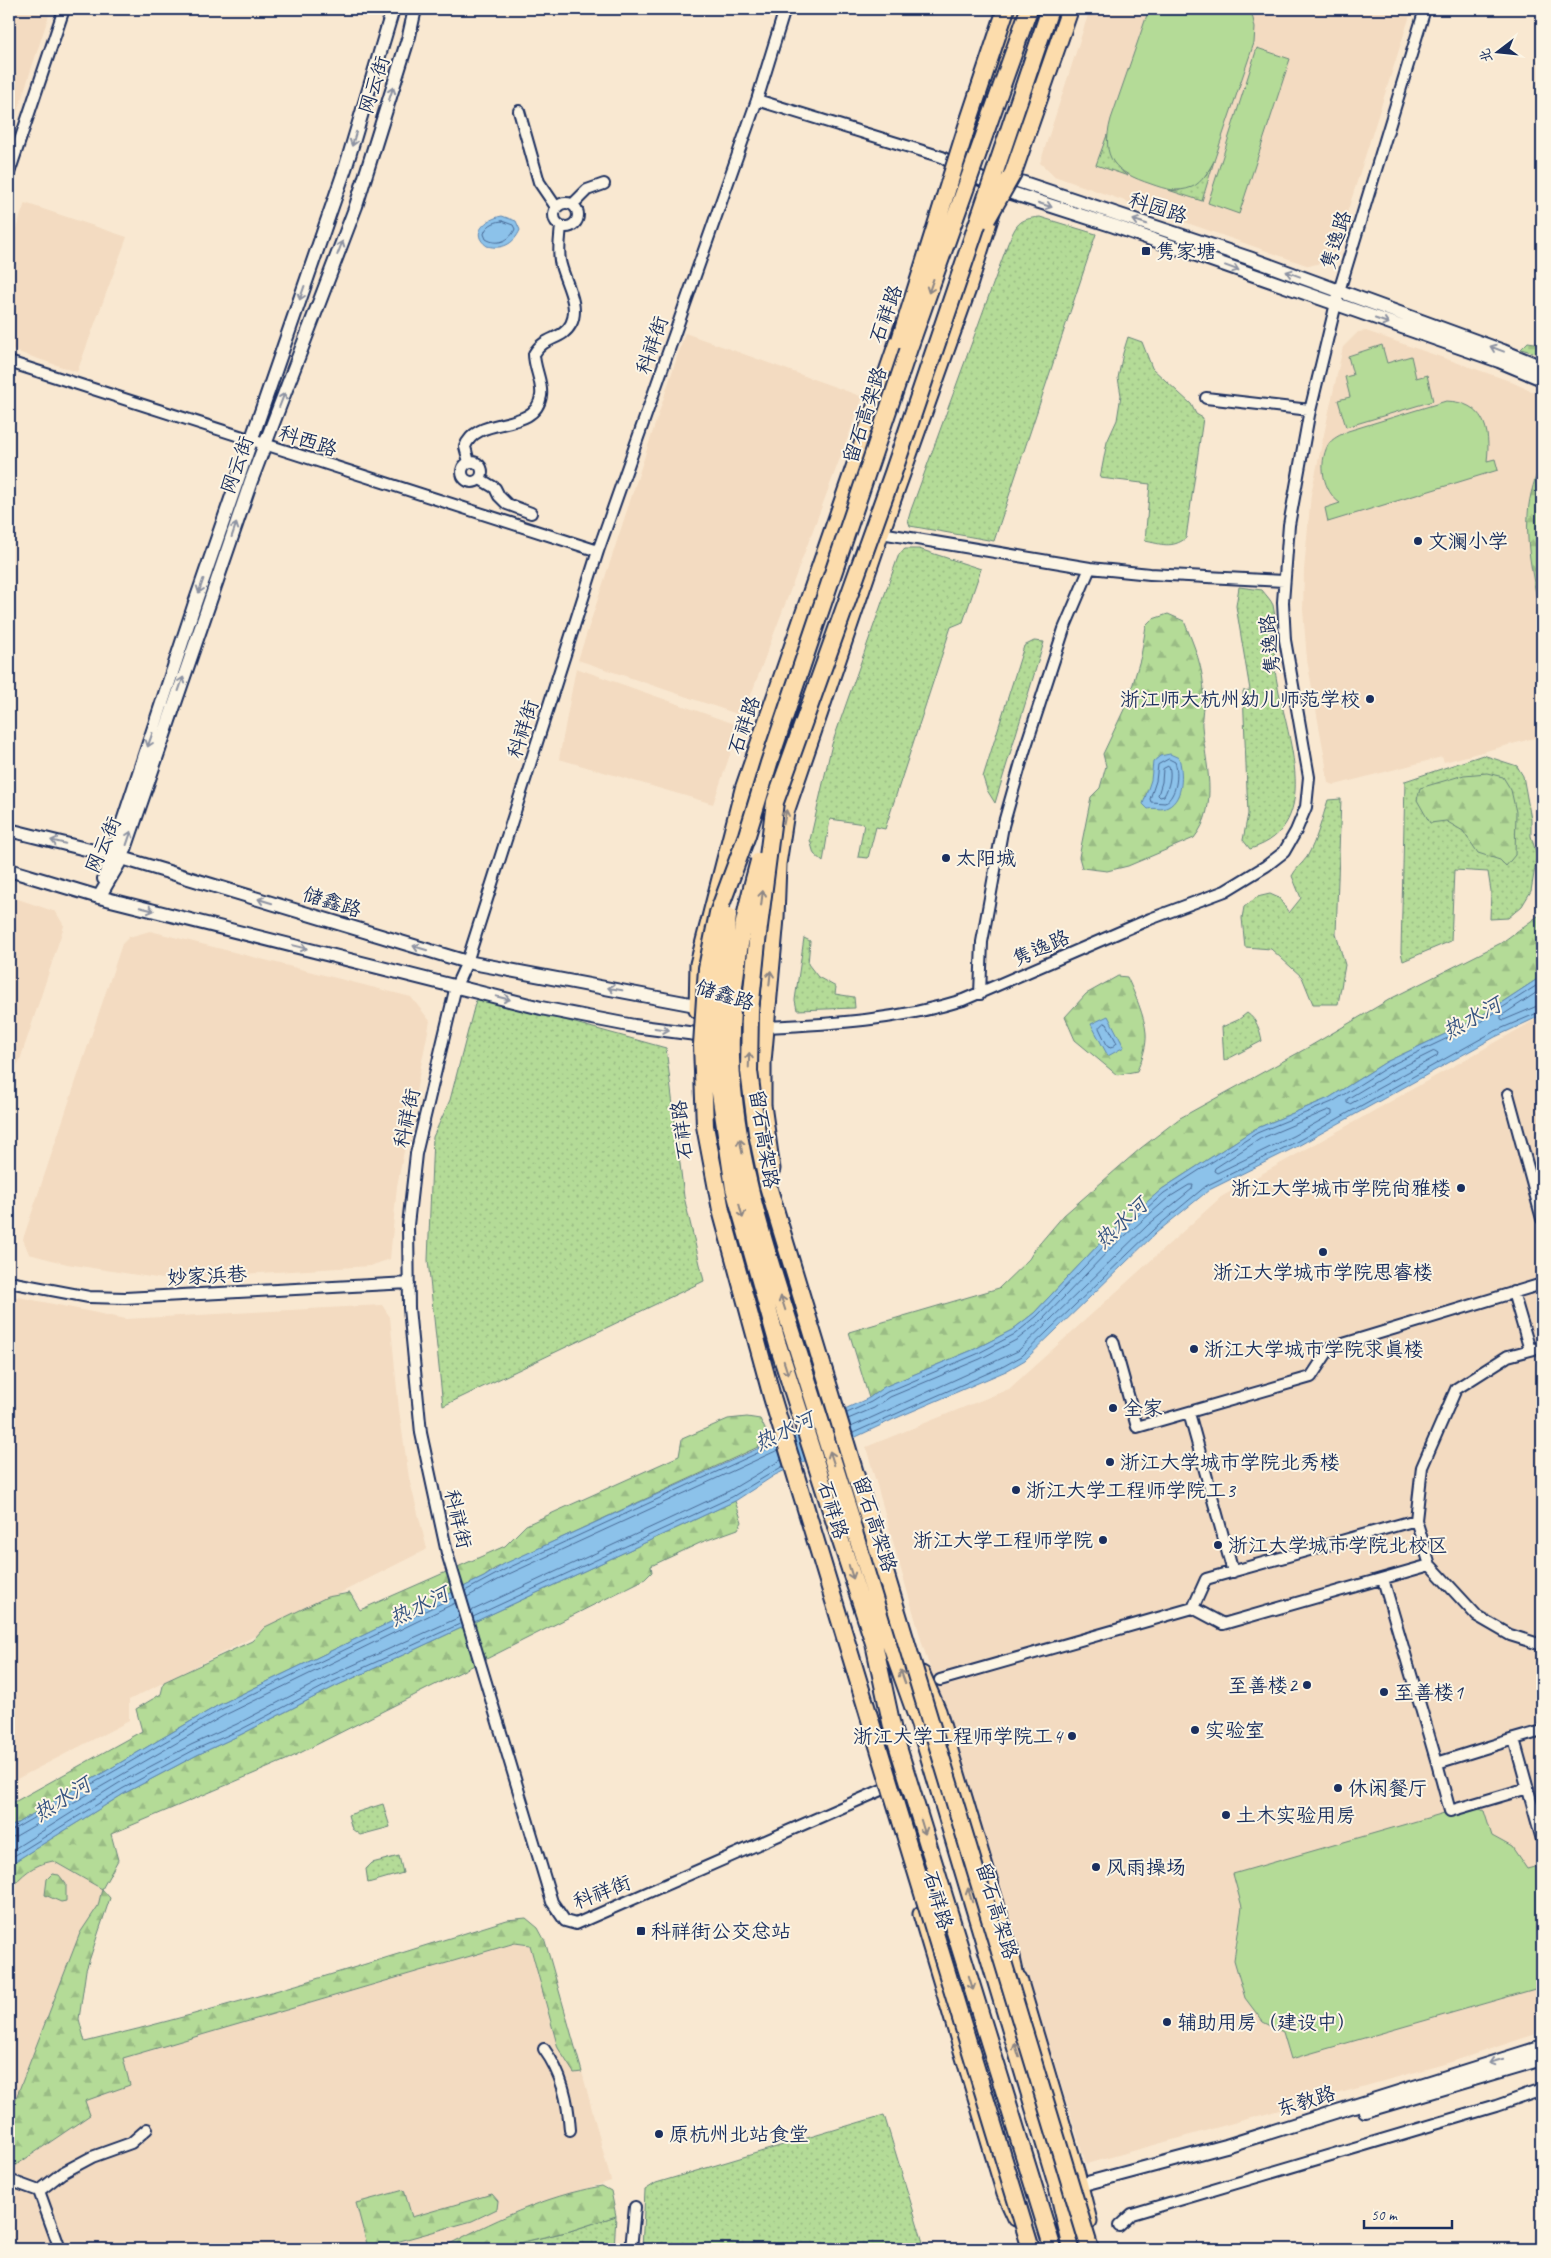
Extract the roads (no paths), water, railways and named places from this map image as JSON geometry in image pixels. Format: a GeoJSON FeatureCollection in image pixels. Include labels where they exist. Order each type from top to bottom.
{"type":"FeatureCollection","features":[{"type":"Feature","properties":{"kind":"highway"},"geometry":{"type":"LineString","coordinates":[[718,913],[762,752],[885,389],[969,120],[1006,9]]}},
{"type":"Feature","properties":{"kind":"highway","name":"留石高架路"},"geometry":{"type":"LineString","coordinates":[[1028,9],[909,348],[769,763],[747,836],[726,924],[718,994],[715,1059],[734,1188],[778,1345],[874,1643],[893,1731],[1051,2242]]}},
{"type":"Feature","properties":{"kind":"highway","name":"留石高架路"},"geometry":{"type":"LineString","coordinates":[[1050,9],[893,473],[775,802],[743,917],[733,990],[731,1059],[740,1142],[755,1215],[890,1642],[919,1723],[1057,2186],[1072,2249]]}},
{"type":"Feature","properties":{"kind":"highway"},"geometry":{"type":"LineString","coordinates":[[968,251],[1013,172],[1070,9]]}},
{"type":"Feature","properties":{"kind":"highway","name":"留石高架路"},"geometry":{"type":"LineString","coordinates":[[775,802],[750,1011],[749,1071],[757,1133],[768,1186],[1090,2249]]}},
{"type":"Feature","properties":{"kind":"highway","name":"留石高架路"},"geometry":{"type":"LineString","coordinates":[[747,836],[718,913],[707,968],[702,1045],[705,1126],[721,1210],[772,1397],[1031,2249]]}},
{"type":"Feature","properties":{"kind":"highway"},"geometry":{"type":"LineString","coordinates":[[919,1723],[947,1790],[965,1845],[990,1884]]}},
{"type":"Feature","properties":{"kind":"highway"},"geometry":{"type":"LineString","coordinates":[[893,1731],[921,1916]]}},
{"type":"Feature","properties":{"kind":"highway"},"geometry":{"type":"LineString","coordinates":[[1009,1947],[1057,2186]]}},
{"type":"Feature","properties":{"kind":"highway"},"geometry":{"type":"LineString","coordinates":[[946,1998],[991,2079],[1029,2193],[1051,2242]]}},
{"type":"Feature","properties":{"kind":"main road","name":"石祥路"},"geometry":{"type":"LineString","coordinates":[[1018,9],[962,169],[895,347],[743,789],[698,964],[696,1034],[698,1122],[714,1208],[859,1660],[867,1733],[1005,2194],[1031,2249]]}},
{"type":"Feature","properties":{"kind":"main road","name":"石祥路"},"geometry":{"type":"LineString","coordinates":[[1061,9],[1001,183],[968,289],[881,533],[786,812],[778,864],[776,918],[766,1027],[762,1105],[772,1176],[788,1262],[902,1631],[938,1711],[1081,2188],[1096,2249]]}},
{"type":"Feature","properties":{"kind":"street"},"geometry":{"type":"LineString","coordinates":[[9,173],[64,9]]}},
{"type":"Feature","properties":{"kind":"street","name":"网云街"},"geometry":{"type":"LineString","coordinates":[[116,857],[251,441],[346,166],[393,9]]}},
{"type":"Feature","properties":{"kind":"street","name":"网云街"},"geometry":{"type":"LineString","coordinates":[[99,897],[116,857],[264,445],[356,206],[409,36],[415,9]]}},
{"type":"Feature","properties":{"kind":"street","name":"科祥街"},"geometry":{"type":"LineString","coordinates":[[786,9],[757,100],[598,551],[467,962],[456,986],[416,1154],[408,1225],[409,1308],[421,1433],[447,1553],[552,1902],[566,1921],[576,1924],[884,1789]]}},
{"type":"Feature","properties":{"kind":"street","name":"隽逸路"},"geometry":{"type":"LineString","coordinates":[[766,1027],[840,1023],[890,1016],[942,1006],[980,994],[1150,920],[1224,891],[1266,866],[1284,852],[1296,831],[1306,806],[1309,777],[1285,640],[1283,602],[1289,525],[1310,410],[1339,291],[1425,9]]}},
{"type":"Feature","properties":{"kind":"street","name":"科园路"},"geometry":{"type":"LineString","coordinates":[[757,100],[942,157],[962,169],[1114,226],[1498,361],[1542,379]]}},
{"type":"Feature","properties":{"kind":"street"},"geometry":{"type":"LineString","coordinates":[[519,112],[539,182],[556,206],[554,219],[561,226],[571,226],[577,222],[579,215],[573,204],[568,202],[556,206]]}},
{"type":"Feature","properties":{"kind":"street","name":"科园路"},"geometry":{"type":"LineString","coordinates":[[1001,183],[1249,258],[1503,351],[1542,368]]}},
{"type":"Feature","properties":{"kind":"street"},"geometry":{"type":"LineString","coordinates":[[573,204],[587,190],[604,184]]}},
{"type":"Feature","properties":{"kind":"street"},"geometry":{"type":"LineString","coordinates":[[469,462],[465,447],[473,434],[526,417],[534,411],[542,395],[534,354],[544,341],[566,332],[572,322],[573,305],[560,261],[561,226]]}},
{"type":"Feature","properties":{"kind":"street","name":"科西路"},"geometry":{"type":"LineString","coordinates":[[9,362],[598,551]]}},
{"type":"Feature","properties":{"kind":"street"},"geometry":{"type":"LineString","coordinates":[[1206,398],[1310,410]]}},
{"type":"Feature","properties":{"kind":"street"},"geometry":{"type":"LineString","coordinates":[[469,462],[477,462],[483,471],[480,479],[473,483],[463,477],[463,467],[469,462]]}},
{"type":"Feature","properties":{"kind":"street"},"geometry":{"type":"LineString","coordinates":[[480,479],[495,488],[498,496],[507,504],[531,513]]}},
{"type":"Feature","properties":{"kind":"street"},"geometry":{"type":"LineString","coordinates":[[881,533],[1090,568],[1150,574],[1284,581]]}},
{"type":"Feature","properties":{"kind":"street"},"geometry":{"type":"LineString","coordinates":[[980,994],[982,942],[1003,826],[1024,752],[1064,629],[1090,568]]}},
{"type":"Feature","properties":{"kind":"street","name":"储鑫路"},"geometry":{"type":"LineString","coordinates":[[9,830],[116,857],[467,962],[697,1004],[766,1027]]}},
{"type":"Feature","properties":{"kind":"street","name":"储鑫路"},"geometry":{"type":"LineString","coordinates":[[9,870],[99,897],[550,1009],[634,1026],[696,1034],[766,1027]]}},
{"type":"Feature","properties":{"kind":"street"},"geometry":{"type":"LineString","coordinates":[[1508,1094],[1542,1218]]}},
{"type":"Feature","properties":{"kind":"street","name":"妙家浜巷"},"geometry":{"type":"LineString","coordinates":[[9,1282],[89,1297],[125,1298],[409,1283]]}},
{"type":"Feature","properties":{"kind":"street"},"geometry":{"type":"LineString","coordinates":[[1113,1341],[1137,1427],[1310,1377],[1330,1348],[1542,1284]]}},
{"type":"Feature","properties":{"kind":"street"},"geometry":{"type":"LineString","coordinates":[[1513,1292],[1530,1350]]}},
{"type":"Feature","properties":{"kind":"street"},"geometry":{"type":"LineString","coordinates":[[1542,1347],[1508,1356],[1456,1389],[1422,1467],[1416,1520],[1430,1565],[1477,1616],[1510,1635],[1542,1645]]}},
{"type":"Feature","properties":{"kind":"street"},"geometry":{"type":"LineString","coordinates":[[1189,1413],[1233,1572]]}},
{"type":"Feature","properties":{"kind":"street"},"geometry":{"type":"LineString","coordinates":[[1193,1608],[1206,1580],[1416,1520]]}},
{"type":"Feature","properties":{"kind":"street"},"geometry":{"type":"LineString","coordinates":[[940,1680],[1193,1608],[1223,1624],[1430,1565]]}},
{"type":"Feature","properties":{"kind":"street"},"geometry":{"type":"LineString","coordinates":[[1383,1579],[1450,1811],[1528,1788]]}},
{"type":"Feature","properties":{"kind":"street"},"geometry":{"type":"LineString","coordinates":[[1437,1763],[1542,1731]]}},
{"type":"Feature","properties":{"kind":"street"},"geometry":{"type":"LineString","coordinates":[[1514,1739],[1542,1840]]}},
{"type":"Feature","properties":{"kind":"street","name":"东教路"},"geometry":{"type":"LineString","coordinates":[[1081,2188],[1226,2146],[1542,2047]]}},
{"type":"Feature","properties":{"kind":"street"},"geometry":{"type":"LineString","coordinates":[[544,2049],[557,2066],[568,2103],[570,2130]]}},
{"type":"Feature","properties":{"kind":"street","name":"东教路"},"geometry":{"type":"LineString","coordinates":[[1081,2188],[1227,2154],[1542,2059]]}},
{"type":"Feature","properties":{"kind":"street"},"geometry":{"type":"LineString","coordinates":[[1119,2226],[1132,2214],[1542,2090]]}},
{"type":"Feature","properties":{"kind":"street"},"geometry":{"type":"LineString","coordinates":[[39,2191],[62,2173],[92,2157],[131,2143],[147,2129]]}},
{"type":"Feature","properties":{"kind":"street"},"geometry":{"type":"LineString","coordinates":[[9,2180],[39,2191],[60,2249]]}},
{"type":"Feature","properties":{"kind":"street"},"geometry":{"type":"LineString","coordinates":[[631,2249],[635,2207]]}},
{"type":"Feature","properties":{"kind":"water"},"geometry":{"type":"Polygon","coordinates":[[[502,216],[516,221],[520,230],[507,245],[498,247],[487,246],[479,236],[482,227],[490,220],[502,216]]]}},
{"type":"Feature","properties":{"kind":"water"},"geometry":{"type":"Polygon","coordinates":[[[1170,754],[1179,758],[1181,770],[1180,792],[1168,807],[1148,809],[1143,804],[1151,780],[1153,762],[1160,756],[1170,754]]]}},
{"type":"Feature","properties":{"kind":"water","name":"热水河"},"geometry":{"type":"Polygon","coordinates":[[[1542,976],[1542,1015],[1495,1037],[1298,1146],[1209,1190],[1156,1233],[1025,1360],[1006,1371],[894,1419],[775,1475],[735,1501],[334,1687],[197,1755],[125,1793],[9,1865],[9,1828],[217,1706],[484,1577],[504,1564],[869,1398],[884,1387],[975,1349],[1012,1330],[1034,1313],[1101,1242],[1162,1189],[1255,1129],[1329,1098],[1386,1062],[1475,1020],[1542,976]]]}},
{"type":"Feature","properties":{"kind":"water"},"geometry":{"type":"Polygon","coordinates":[[[1108,1016],[1124,1047],[1108,1056],[1091,1024],[1108,1016]]]}},
{"type":"Feature","properties":{"kind":"place","name":"隽家塘"},"geometry":{"type":"Point","coordinates":[1146,251]}},
{"type":"Feature","properties":{"kind":"place","name":"文澜小学"},"geometry":{"type":"Point","coordinates":[1418,541]}},
{"type":"Feature","properties":{"kind":"place","name":"浙江师大杭州幼儿师范学校"},"geometry":{"type":"Point","coordinates":[1370,699]}},
{"type":"Feature","properties":{"kind":"place","name":"太阳城"},"geometry":{"type":"Point","coordinates":[946,858]}},
{"type":"Feature","properties":{"kind":"place","name":"浙江大学城市学院尚雅楼"},"geometry":{"type":"Point","coordinates":[1461,1188]}},
{"type":"Feature","properties":{"kind":"place","name":"浙江大学城市学院思睿楼"},"geometry":{"type":"Point","coordinates":[1323,1252]}},
{"type":"Feature","properties":{"kind":"place","name":"浙江大学城市学院求真楼"},"geometry":{"type":"Point","coordinates":[1194,1349]}},
{"type":"Feature","properties":{"kind":"place","name":"全家"},"geometry":{"type":"Point","coordinates":[1113,1408]}},
{"type":"Feature","properties":{"kind":"place","name":"浙江大学城市学院北秀楼"},"geometry":{"type":"Point","coordinates":[1110,1462]}},
{"type":"Feature","properties":{"kind":"place","name":"浙江大学工程师学院工3"},"geometry":{"type":"Point","coordinates":[1016,1490]}},
{"type":"Feature","properties":{"kind":"place","name":"浙江大学工程师学院"},"geometry":{"type":"Point","coordinates":[1103,1540]}},
{"type":"Feature","properties":{"kind":"place","name":"浙江大学城市学院北校区"},"geometry":{"type":"Point","coordinates":[1218,1545]}},
{"type":"Feature","properties":{"kind":"place","name":"至善楼2"},"geometry":{"type":"Point","coordinates":[1307,1685]}},
{"type":"Feature","properties":{"kind":"place","name":"至善楼1"},"geometry":{"type":"Point","coordinates":[1384,1692]}},
{"type":"Feature","properties":{"kind":"place","name":"实验室"},"geometry":{"type":"Point","coordinates":[1195,1730]}},
{"type":"Feature","properties":{"kind":"place","name":"浙江大学工程师学院工4"},"geometry":{"type":"Point","coordinates":[1072,1736]}},
{"type":"Feature","properties":{"kind":"place","name":"休闲餐厅"},"geometry":{"type":"Point","coordinates":[1338,1788]}},
{"type":"Feature","properties":{"kind":"place","name":"土木实验用房"},"geometry":{"type":"Point","coordinates":[1226,1815]}},
{"type":"Feature","properties":{"kind":"place","name":"风雨操场"},"geometry":{"type":"Point","coordinates":[1096,1867]}},
{"type":"Feature","properties":{"kind":"place","name":"科祥街公交总站"},"geometry":{"type":"Point","coordinates":[641,1931]}},
{"type":"Feature","properties":{"kind":"place","name":"辅助用房（建设中）"},"geometry":{"type":"Point","coordinates":[1167,2022]}},
{"type":"Feature","properties":{"kind":"place","name":"原杭州北站食堂"},"geometry":{"type":"Point","coordinates":[659,2134]}}]}
